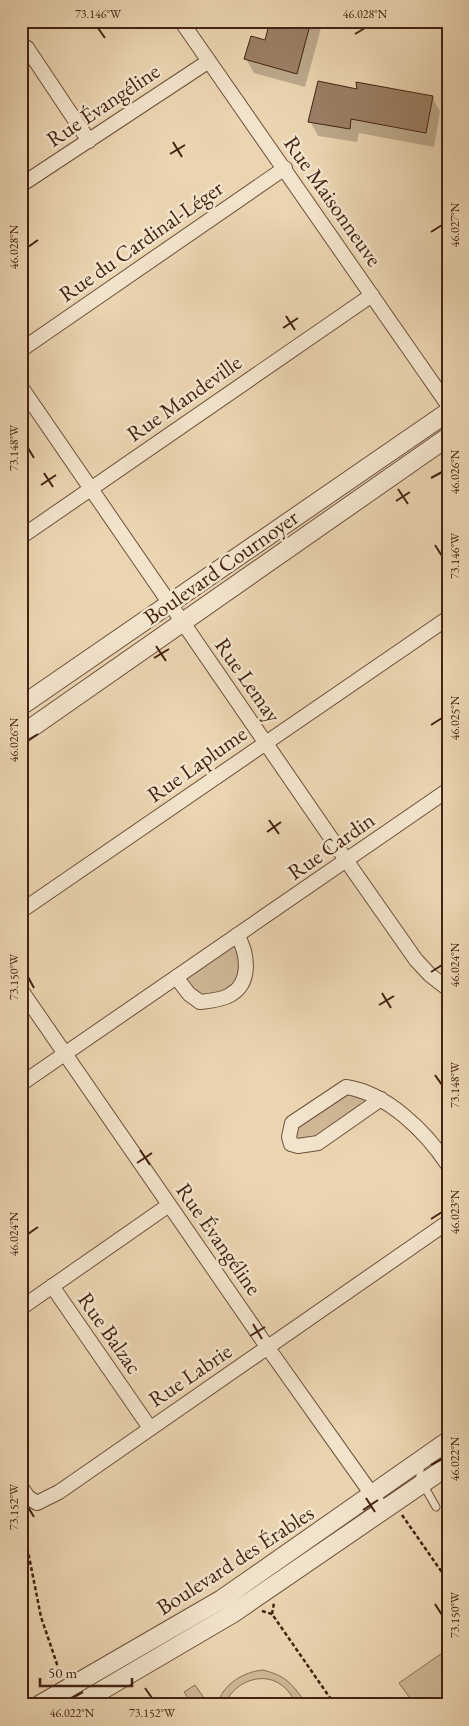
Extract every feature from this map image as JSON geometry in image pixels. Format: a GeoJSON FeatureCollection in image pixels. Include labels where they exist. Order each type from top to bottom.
{"type":"FeatureCollection","features":[{"type":"Feature","properties":{"kind":"street","name":"Rue Maisonneuve"},"geometry":{"type":"LineString","coordinates":[[181,21],[448,405]]}},
{"type":"Feature","properties":{"kind":"street"},"geometry":{"type":"LineString","coordinates":[[21,44],[28,48],[89,140]]}},
{"type":"Feature","properties":{"kind":"street","name":"Rue Évangéline"},"geometry":{"type":"LineString","coordinates":[[21,186],[208,61]]}},
{"type":"Feature","properties":{"kind":"street","name":"Rue du Cardinal-Léger"},"geometry":{"type":"LineString","coordinates":[[21,350],[285,168]]}},
{"type":"Feature","properties":{"kind":"street","name":"Rue Mandeville"},"geometry":{"type":"LineString","coordinates":[[21,537],[372,295]]}},
{"type":"Feature","properties":{"kind":"street","name":"Rue Lemay"},"geometry":{"type":"LineString","coordinates":[[21,387],[416,960],[430,975],[448,989]]}},
{"type":"Feature","properties":{"kind":"street","name":"Boulevard Cournoyer"},"geometry":{"type":"LineString","coordinates":[[21,706],[448,412]]}},
{"type":"Feature","properties":{"kind":"street","name":"Boulevard Cournoyer"},"geometry":{"type":"LineString","coordinates":[[21,735],[448,437]]}},
{"type":"Feature","properties":{"kind":"street","name":"Rue Laplume"},"geometry":{"type":"LineString","coordinates":[[21,911],[448,618]]}},
{"type":"Feature","properties":{"kind":"street","name":"Rue Cardin"},"geometry":{"type":"LineString","coordinates":[[21,1084],[347,862],[448,790]]}},
{"type":"Feature","properties":{"kind":"street"},"geometry":{"type":"LineString","coordinates":[[176,977],[189,994],[200,1002],[228,996],[236,991],[244,974],[246,964],[244,949],[237,936]]}},
{"type":"Feature","properties":{"kind":"street","name":"Rue Évangéline"},"geometry":{"type":"LineString","coordinates":[[21,990],[268,1348],[372,1495],[391,1511]]}},
{"type":"Feature","properties":{"kind":"street"},"geometry":{"type":"LineString","coordinates":[[380,1099],[318,1143],[298,1146],[291,1144],[289,1137],[292,1123],[346,1086],[380,1099],[429,1142],[448,1165]]}},
{"type":"Feature","properties":{"kind":"street"},"geometry":{"type":"LineString","coordinates":[[21,1308],[169,1205]]}},
{"type":"Feature","properties":{"kind":"street","name":"Rue Labrie"},"geometry":{"type":"LineString","coordinates":[[25,1497],[36,1502],[59,1492],[448,1222]]}},
{"type":"Feature","properties":{"kind":"street","name":"Rue Balzac"},"geometry":{"type":"LineString","coordinates":[[52,1286],[150,1428]]}},
{"type":"Feature","properties":{"kind":"street","name":"Boulevard des Érables"},"geometry":{"type":"LineString","coordinates":[[40,1705],[222,1599],[448,1441]]}},
{"type":"Feature","properties":{"kind":"street","name":"Boulevard des Érables"},"geometry":{"type":"LineString","coordinates":[[77,1705],[219,1622],[391,1511],[423,1483],[448,1466]]}},
{"type":"Feature","properties":{"kind":"lane"},"geometry":{"type":"LineString","coordinates":[[421,1459],[419,1474],[436,1507]]}},
{"type":"Feature","properties":{"kind":"path"},"geometry":{"type":"LineString","coordinates":[[25,1497],[22,1516],[41,1617],[61,1679]]}},
{"type":"Feature","properties":{"kind":"path"},"geometry":{"type":"LineString","coordinates":[[391,1511],[448,1581]]}},
{"type":"Feature","properties":{"kind":"path"},"geometry":{"type":"LineString","coordinates":[[272,1614],[275,1598]]}},
{"type":"Feature","properties":{"kind":"path"},"geometry":{"type":"LineString","coordinates":[[258,1610],[272,1614],[336,1705]]}},
{"type":"Feature","properties":{"kind":"shaded area"},"geometry":{"type":"Polygon","coordinates":[[[240,940],[244,949],[236,991],[201,1000],[181,979],[240,940]]]}},
{"type":"Feature","properties":{"kind":"shaded area"},"geometry":{"type":"Polygon","coordinates":[[[347,1088],[377,1099],[318,1142],[293,1142],[294,1124],[347,1088]]]}},
{"type":"Feature","properties":{"kind":"shaded area"},"geometry":{"type":"Polygon","coordinates":[[[448,1649],[448,1705],[415,1705],[399,1683],[448,1649]]]}},
{"type":"Feature","properties":{"kind":"shaded area"},"geometry":{"type":"Polygon","coordinates":[[[263,1670],[284,1678],[298,1692],[307,1705],[298,1705],[290,1693],[280,1684],[272,1680],[256,1679],[240,1685],[229,1697],[225,1705],[217,1705],[224,1691],[235,1680],[248,1673],[263,1670]]]}},
{"type":"Feature","properties":{"kind":"shaded area"},"geometry":{"type":"Polygon","coordinates":[[[195,1685],[209,1705],[193,1705],[184,1692],[195,1685]]]}},
{"type":"Feature","properties":{"kind":"building"},"geometry":{"type":"Polygon","coordinates":[[[270,21],[311,21],[297,74],[244,59],[251,36],[265,40],[270,21]]]}},
{"type":"Feature","properties":{"kind":"building"},"geometry":{"type":"Polygon","coordinates":[[[318,81],[357,89],[356,82],[433,96],[426,133],[351,119],[350,129],[308,122],[318,81]]]}}]}
